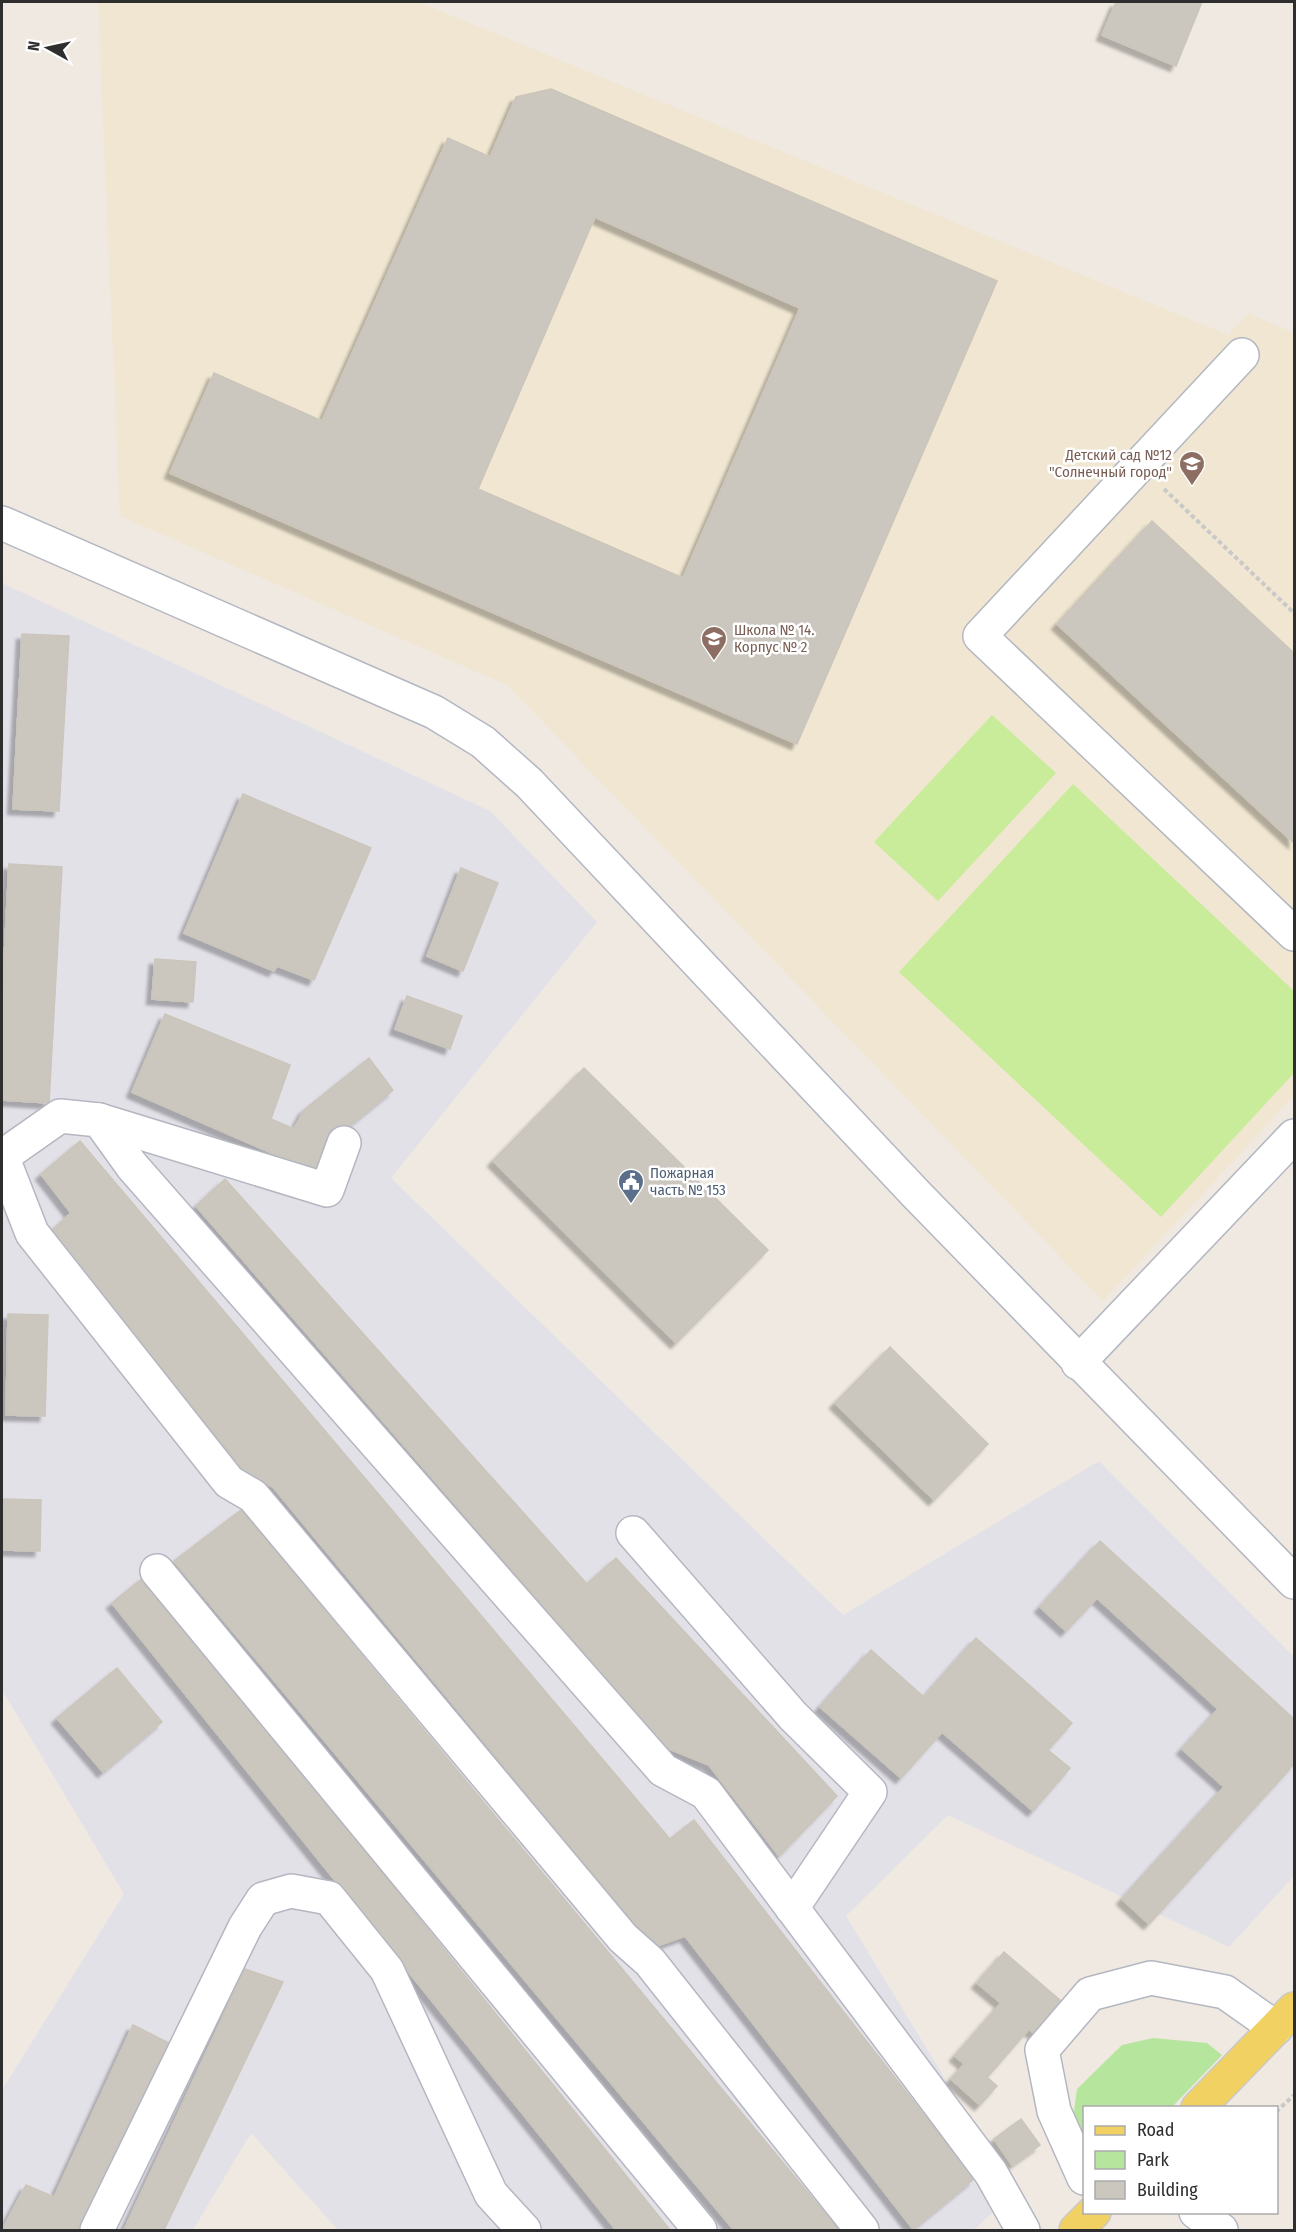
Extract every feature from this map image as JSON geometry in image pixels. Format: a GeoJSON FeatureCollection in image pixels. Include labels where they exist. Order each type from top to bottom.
{"type":"FeatureCollection","features":[{"type":"Feature","properties":{"kind":"main road"},"geometry":{"type":"LineString","coordinates":[[1199,2106],[1285,2019]]}},
{"type":"Feature","properties":{"kind":"main road"},"geometry":{"type":"LineString","coordinates":[[1076,2230],[1092,2214]]}},
{"type":"Feature","properties":{"kind":"street"},"geometry":{"type":"LineString","coordinates":[[1242,355],[980,636],[1294,934]]}},
{"type":"Feature","properties":{"kind":"street"},"geometry":{"type":"LineString","coordinates":[[2,523],[434,712],[483,742],[529,783],[1078,1363],[1294,1582]]}},
{"type":"Feature","properties":{"kind":"street"},"geometry":{"type":"LineString","coordinates":[[344,1143],[327,1190],[99,1120],[60,1116],[2,1156],[32,1233],[229,1482],[253,1496],[623,1938],[650,1962],[862,2230]]}},
{"type":"Feature","properties":{"kind":"street"},"geometry":{"type":"LineString","coordinates":[[99,1120],[132,1166],[663,1770],[706,1793],[991,2173],[1023,2230]]}},
{"type":"Feature","properties":{"kind":"street"},"geometry":{"type":"LineString","coordinates":[[1078,1363],[1294,1136]]}},
{"type":"Feature","properties":{"kind":"street"},"geometry":{"type":"LineString","coordinates":[[633,1533],[793,1716],[870,1792],[792,1908]]}},
{"type":"Feature","properties":{"kind":"street"},"geometry":{"type":"LineString","coordinates":[[157,1571],[700,2230]]}},
{"type":"Feature","properties":{"kind":"street"},"geometry":{"type":"LineString","coordinates":[[97,2230],[245,1927],[263,1899],[291,1891],[329,1898],[387,1970],[491,2194],[524,2230]]}},
{"type":"Feature","properties":{"kind":"street"},"geometry":{"type":"LineString","coordinates":[[1083,2176],[1054,2111],[1042,2050],[1090,1994],[1151,1978],[1225,1992],[1285,2019]]}},
{"type":"Feature","properties":{"kind":"street"},"geometry":{"type":"LineString","coordinates":[[1199,2214],[1221,2230]]}},
{"type":"Feature","properties":{"kind":"path"},"geometry":{"type":"LineString","coordinates":[[1139,466],[1294,613]]}},
{"type":"Feature","properties":{"kind":"path"},"geometry":{"type":"LineString","coordinates":[[1278,2110],[1294,2095]]}},
{"type":"Feature","properties":{"kind":"shaded area","name":"Школа № 14. Корпус № 2"},"geometry":{"type":"Polygon","coordinates":[[[98,2],[419,2],[1228,335],[1248,313],[1294,333],[1294,1096],[1103,1301],[507,685],[120,516],[98,2]]]}},
{"type":"Feature","properties":{"kind":"shaded area"},"geometry":{"type":"Polygon","coordinates":[[[2,583],[490,811],[597,922],[391,1178],[843,1615],[1099,1461],[1294,1657],[1294,1876],[1229,1947],[948,1815],[846,1916],[1014,2192],[974,2230],[338,2230],[251,2133],[193,2230],[2,2230],[2,2090],[124,1894],[2,1690],[2,583]]]}},
{"type":"Feature","properties":{"kind":"green space"},"geometry":{"type":"Polygon","coordinates":[[[992,715],[1056,773],[938,901],[874,842],[992,715]]]}},
{"type":"Feature","properties":{"kind":"green space"},"geometry":{"type":"Polygon","coordinates":[[[1073,784],[1294,991],[1294,1073],[1161,1217],[899,972],[1073,784]]]}},
{"type":"Feature","properties":{"kind":"green space"},"geometry":{"type":"Polygon","coordinates":[[[1153,2038],[1207,2043],[1222,2055],[1173,2106],[1083,2106],[1083,2154],[1072,2126],[1077,2089],[1122,2045],[1153,2038]]]}},
{"type":"Feature","properties":{"kind":"building"},"geometry":{"type":"Polygon","coordinates":[[[1116,2],[1202,2],[1176,66],[1102,35],[1116,2]]]}},
{"type":"Feature","properties":{"kind":"building"},"geometry":{"type":"Polygon","coordinates":[[[551,89],[997,281],[797,744],[170,473],[214,373],[322,421],[448,138],[490,157],[516,97],[551,89]],[[595,217],[478,489],[683,578],[800,308],[595,217]]]}},
{"type":"Feature","properties":{"kind":"building"},"geometry":{"type":"Polygon","coordinates":[[[1152,521],[1294,653],[1294,843],[1057,624],[1152,521]]]}},
{"type":"Feature","properties":{"kind":"building"},"geometry":{"type":"Polygon","coordinates":[[[22,634],[69,636],[59,811],[13,809],[22,634]]]}},
{"type":"Feature","properties":{"kind":"building"},"geometry":{"type":"Polygon","coordinates":[[[243,794],[371,848],[314,980],[277,966],[274,971],[184,933],[243,794]]]}},
{"type":"Feature","properties":{"kind":"building"},"geometry":{"type":"Polygon","coordinates":[[[9,864],[62,867],[49,1103],[2,1100],[2,999],[9,864]]]}},
{"type":"Feature","properties":{"kind":"building"},"geometry":{"type":"Polygon","coordinates":[[[461,868],[498,883],[463,971],[427,956],[461,868]]]}},
{"type":"Feature","properties":{"kind":"building"},"geometry":{"type":"Polygon","coordinates":[[[155,959],[196,962],[193,1002],[152,999],[155,959]]]}},
{"type":"Feature","properties":{"kind":"building"},"geometry":{"type":"Polygon","coordinates":[[[407,996],[462,1016],[450,1049],[395,1029],[407,996]]]}},
{"type":"Feature","properties":{"kind":"building"},"geometry":{"type":"Polygon","coordinates":[[[165,1014],[290,1065],[271,1119],[294,1129],[304,1110],[369,1058],[393,1090],[323,1147],[315,1172],[132,1092],[165,1014]]]}},
{"type":"Feature","properties":{"kind":"building","name":"Пожарная часть № 153"},"geometry":{"type":"Polygon","coordinates":[[[584,1068],[768,1250],[676,1343],[493,1161],[584,1068]]]}},
{"type":"Feature","properties":{"kind":"building"},"geometry":{"type":"Polygon","coordinates":[[[80,1141],[670,1839],[694,1820],[974,2179],[913,2229],[685,1936],[654,1947],[273,1487],[243,1470],[51,1231],[71,1213],[41,1174],[80,1141]]]}},
{"type":"Feature","properties":{"kind":"building"},"geometry":{"type":"Polygon","coordinates":[[[225,1179],[587,1584],[616,1558],[837,1796],[779,1856],[709,1765],[667,1748],[196,1206],[225,1179]]]}},
{"type":"Feature","properties":{"kind":"building"},"geometry":{"type":"Polygon","coordinates":[[[8,1314],[48,1315],[45,1416],[6,1415],[8,1314]]]}},
{"type":"Feature","properties":{"kind":"building"},"geometry":{"type":"Polygon","coordinates":[[[890,1347],[988,1444],[934,1500],[835,1403],[890,1347]]]}},
{"type":"Feature","properties":{"kind":"building"},"geometry":{"type":"Polygon","coordinates":[[[3,1499],[41,1500],[40,1551],[3,1550],[3,1499]]]}},
{"type":"Feature","properties":{"kind":"building"},"geometry":{"type":"Polygon","coordinates":[[[241,1510],[839,2230],[734,2230],[174,1561],[241,1510]]]}},
{"type":"Feature","properties":{"kind":"building"},"geometry":{"type":"Polygon","coordinates":[[[1100,1541],[1294,1719],[1294,1764],[1149,1924],[1122,1899],[1224,1787],[1182,1749],[1218,1709],[1097,1598],[1066,1631],[1040,1607],[1100,1541]]]}},
{"type":"Feature","properties":{"kind":"building"},"geometry":{"type":"Polygon","coordinates":[[[144,1577],[670,2230],[616,2230],[112,1603],[144,1577]]]}},
{"type":"Feature","properties":{"kind":"building"},"geometry":{"type":"Polygon","coordinates":[[[976,1638],[1072,1723],[1048,1750],[1070,1768],[1033,1811],[942,1732],[901,1778],[820,1707],[871,1650],[924,1697],[976,1638]]]}},
{"type":"Feature","properties":{"kind":"building"},"geometry":{"type":"Polygon","coordinates":[[[117,1668],[162,1722],[103,1772],[57,1718],[117,1668]]]}},
{"type":"Feature","properties":{"kind":"building"},"geometry":{"type":"Polygon","coordinates":[[[1004,1952],[1081,2018],[1053,2050],[1029,2029],[984,2081],[955,2056],[1001,2003],[977,1983],[1004,1952]]]}},
{"type":"Feature","properties":{"kind":"building"},"geometry":{"type":"Polygon","coordinates":[[[245,1969],[283,1982],[164,2230],[124,2230],[245,1969]]]}},
{"type":"Feature","properties":{"kind":"building"},"geometry":{"type":"Polygon","coordinates":[[[133,2025],[169,2043],[79,2230],[2,2230],[26,2185],[54,2197],[133,2025]]]}},
{"type":"Feature","properties":{"kind":"building"},"geometry":{"type":"Polygon","coordinates":[[[968,2060],[997,2086],[980,2105],[951,2079],[968,2060]]]}},
{"type":"Feature","properties":{"kind":"building"},"geometry":{"type":"Polygon","coordinates":[[[1021,2119],[1040,2145],[1012,2165],[994,2139],[1021,2119]]]}},
{"type":"Feature","properties":{"kind":"place","name":"Детский сад №12 \"Солнечный город\""},"geometry":{"type":"Point","coordinates":[1192,487]}},
{"type":"Feature","properties":{"kind":"place","name":"Школа № 14. Корпус № 2"},"geometry":{"type":"Point","coordinates":[714,662]}},
{"type":"Feature","properties":{"kind":"place","name":"Пожарная часть № 153"},"geometry":{"type":"Point","coordinates":[631,1205]}}]}
